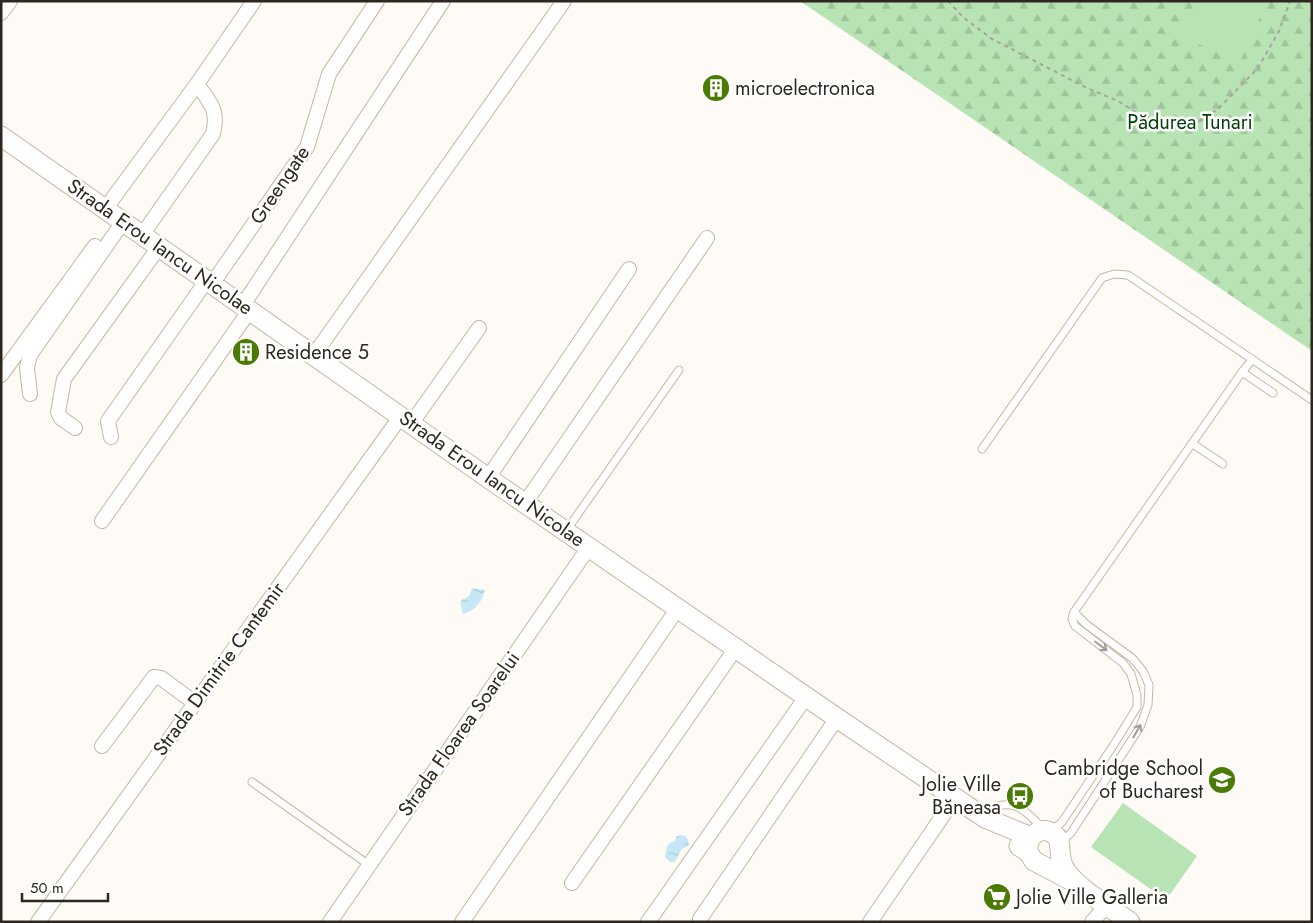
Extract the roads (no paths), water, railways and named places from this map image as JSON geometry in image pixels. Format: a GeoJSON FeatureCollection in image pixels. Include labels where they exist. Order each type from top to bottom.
{"type":"FeatureCollection","features":[{"type":"Feature","properties":{"kind":"street"},"geometry":{"type":"LineString","coordinates":[[1,13],[10,1]]}},
{"type":"Feature","properties":{"kind":"street"},"geometry":{"type":"LineString","coordinates":[[30,394],[28,368],[30,355],[198,84],[254,1]]}},
{"type":"Feature","properties":{"kind":"street","name":"Greengate"},"geometry":{"type":"LineString","coordinates":[[110,437],[108,421],[307,148],[329,74],[377,1]]}},
{"type":"Feature","properties":{"kind":"street"},"geometry":{"type":"LineString","coordinates":[[102,521],[247,308],[443,1]]}},
{"type":"Feature","properties":{"kind":"street"},"geometry":{"type":"LineString","coordinates":[[314,355],[564,1]]}},
{"type":"Feature","properties":{"kind":"street"},"geometry":{"type":"LineString","coordinates":[[142,235],[213,134],[216,121],[214,110],[198,84]]}},
{"type":"Feature","properties":{"kind":"street","name":"Strada Erou Iancu Nicolae"},"geometry":{"type":"LineString","coordinates":[[1,136],[488,478],[980,815],[997,830],[1044,845],[1076,882],[1130,922]]}},
{"type":"Feature","properties":{"kind":"street"},"geometry":{"type":"LineString","coordinates":[[1,375],[115,216]]}},
{"type":"Feature","properties":{"kind":"street"},"geometry":{"type":"LineString","coordinates":[[525,503],[707,238]]}},
{"type":"Feature","properties":{"kind":"street"},"geometry":{"type":"LineString","coordinates":[[75,428],[61,418],[58,412],[64,379],[159,247]]}},
{"type":"Feature","properties":{"kind":"street"},"geometry":{"type":"LineString","coordinates":[[488,478],[629,269]]}},
{"type":"Feature","properties":{"kind":"street","name":"Strada Dimitrie Cantemir"},"geometry":{"type":"LineString","coordinates":[[38,922],[195,703],[406,420],[479,328]]}},
{"type":"Feature","properties":{"kind":"street","name":"Strada Floarea Soarelui"},"geometry":{"type":"LineString","coordinates":[[330,922],[589,547]]}},
{"type":"Feature","properties":{"kind":"street"},"geometry":{"type":"LineString","coordinates":[[462,922],[678,608]]}},
{"type":"Feature","properties":{"kind":"street"},"geometry":{"type":"LineString","coordinates":[[572,884],[736,648]]}},
{"type":"Feature","properties":{"kind":"street"},"geometry":{"type":"LineString","coordinates":[[102,746],[154,677],[160,678],[195,703]]}},
{"type":"Feature","properties":{"kind":"street"},"geometry":{"type":"LineString","coordinates":[[648,922],[806,697]]}},
{"type":"Feature","properties":{"kind":"street"},"geometry":{"type":"LineString","coordinates":[[700,919],[837,718]]}},
{"type":"Feature","properties":{"kind":"street"},"geometry":{"type":"LineString","coordinates":[[870,922],[955,798]]}},
{"type":"Feature","properties":{"kind":"street"},"geometry":{"type":"LineString","coordinates":[[1092,922],[1107,904]]}},
{"type":"Feature","properties":{"kind":"lane"},"geometry":{"type":"LineString","coordinates":[[982,449],[1102,278],[1114,274],[1128,275],[1312,400]]}},
{"type":"Feature","properties":{"kind":"lane"},"geometry":{"type":"LineString","coordinates":[[1044,845],[1062,822],[1131,719],[1137,707],[1137,695],[1131,674],[1123,663],[1074,626],[1072,618],[1074,612],[1252,360]]}},
{"type":"Feature","properties":{"kind":"lane"},"geometry":{"type":"LineString","coordinates":[[566,531],[679,370]]}},
{"type":"Feature","properties":{"kind":"lane"},"geometry":{"type":"LineString","coordinates":[[1242,372],[1273,393]]}},
{"type":"Feature","properties":{"kind":"lane"},"geometry":{"type":"LineString","coordinates":[[1194,444],[1223,464]]}},
{"type":"Feature","properties":{"kind":"lane"},"geometry":{"type":"LineString","coordinates":[[1044,845],[1071,834],[1140,727],[1148,705],[1149,685],[1143,671],[1132,658],[1087,625],[1074,612]]}},
{"type":"Feature","properties":{"kind":"lane"},"geometry":{"type":"LineString","coordinates":[[252,782],[369,865]]}},
{"type":"Feature","properties":{"kind":"lane"},"geometry":{"type":"LineString","coordinates":[[980,815],[1000,804],[1008,804],[1025,813],[1044,845]]}},
{"type":"Feature","properties":{"kind":"water"},"geometry":{"type":"Polygon","coordinates":[[[472,588],[485,590],[478,605],[463,614],[460,601],[469,596],[472,588]]]}},
{"type":"Feature","properties":{"kind":"water"},"geometry":{"type":"Polygon","coordinates":[[[680,835],[685,836],[689,845],[681,850],[675,862],[670,862],[665,857],[667,846],[680,835]]]}},
{"type":"Feature","properties":{"kind":"place","name":"microelectronica"},"geometry":{"type":"Point","coordinates":[716,88]}},
{"type":"Feature","properties":{"kind":"place","name":"Residence 5"},"geometry":{"type":"Point","coordinates":[246,352]}},
{"type":"Feature","properties":{"kind":"place","name":"Cambridge School of Bucharest"},"geometry":{"type":"Point","coordinates":[1222,780]}},
{"type":"Feature","properties":{"kind":"place","name":"Jolie Ville Băneasa"},"geometry":{"type":"Point","coordinates":[1020,796]}},
{"type":"Feature","properties":{"kind":"place","name":"Jolie Ville Galleria"},"geometry":{"type":"Point","coordinates":[997,897]}},
{"type":"Feature","properties":{"kind":"park label","name":"Pădurea Tunari"},"geometry":{"type":"Point","coordinates":[1190,122]}}]}
